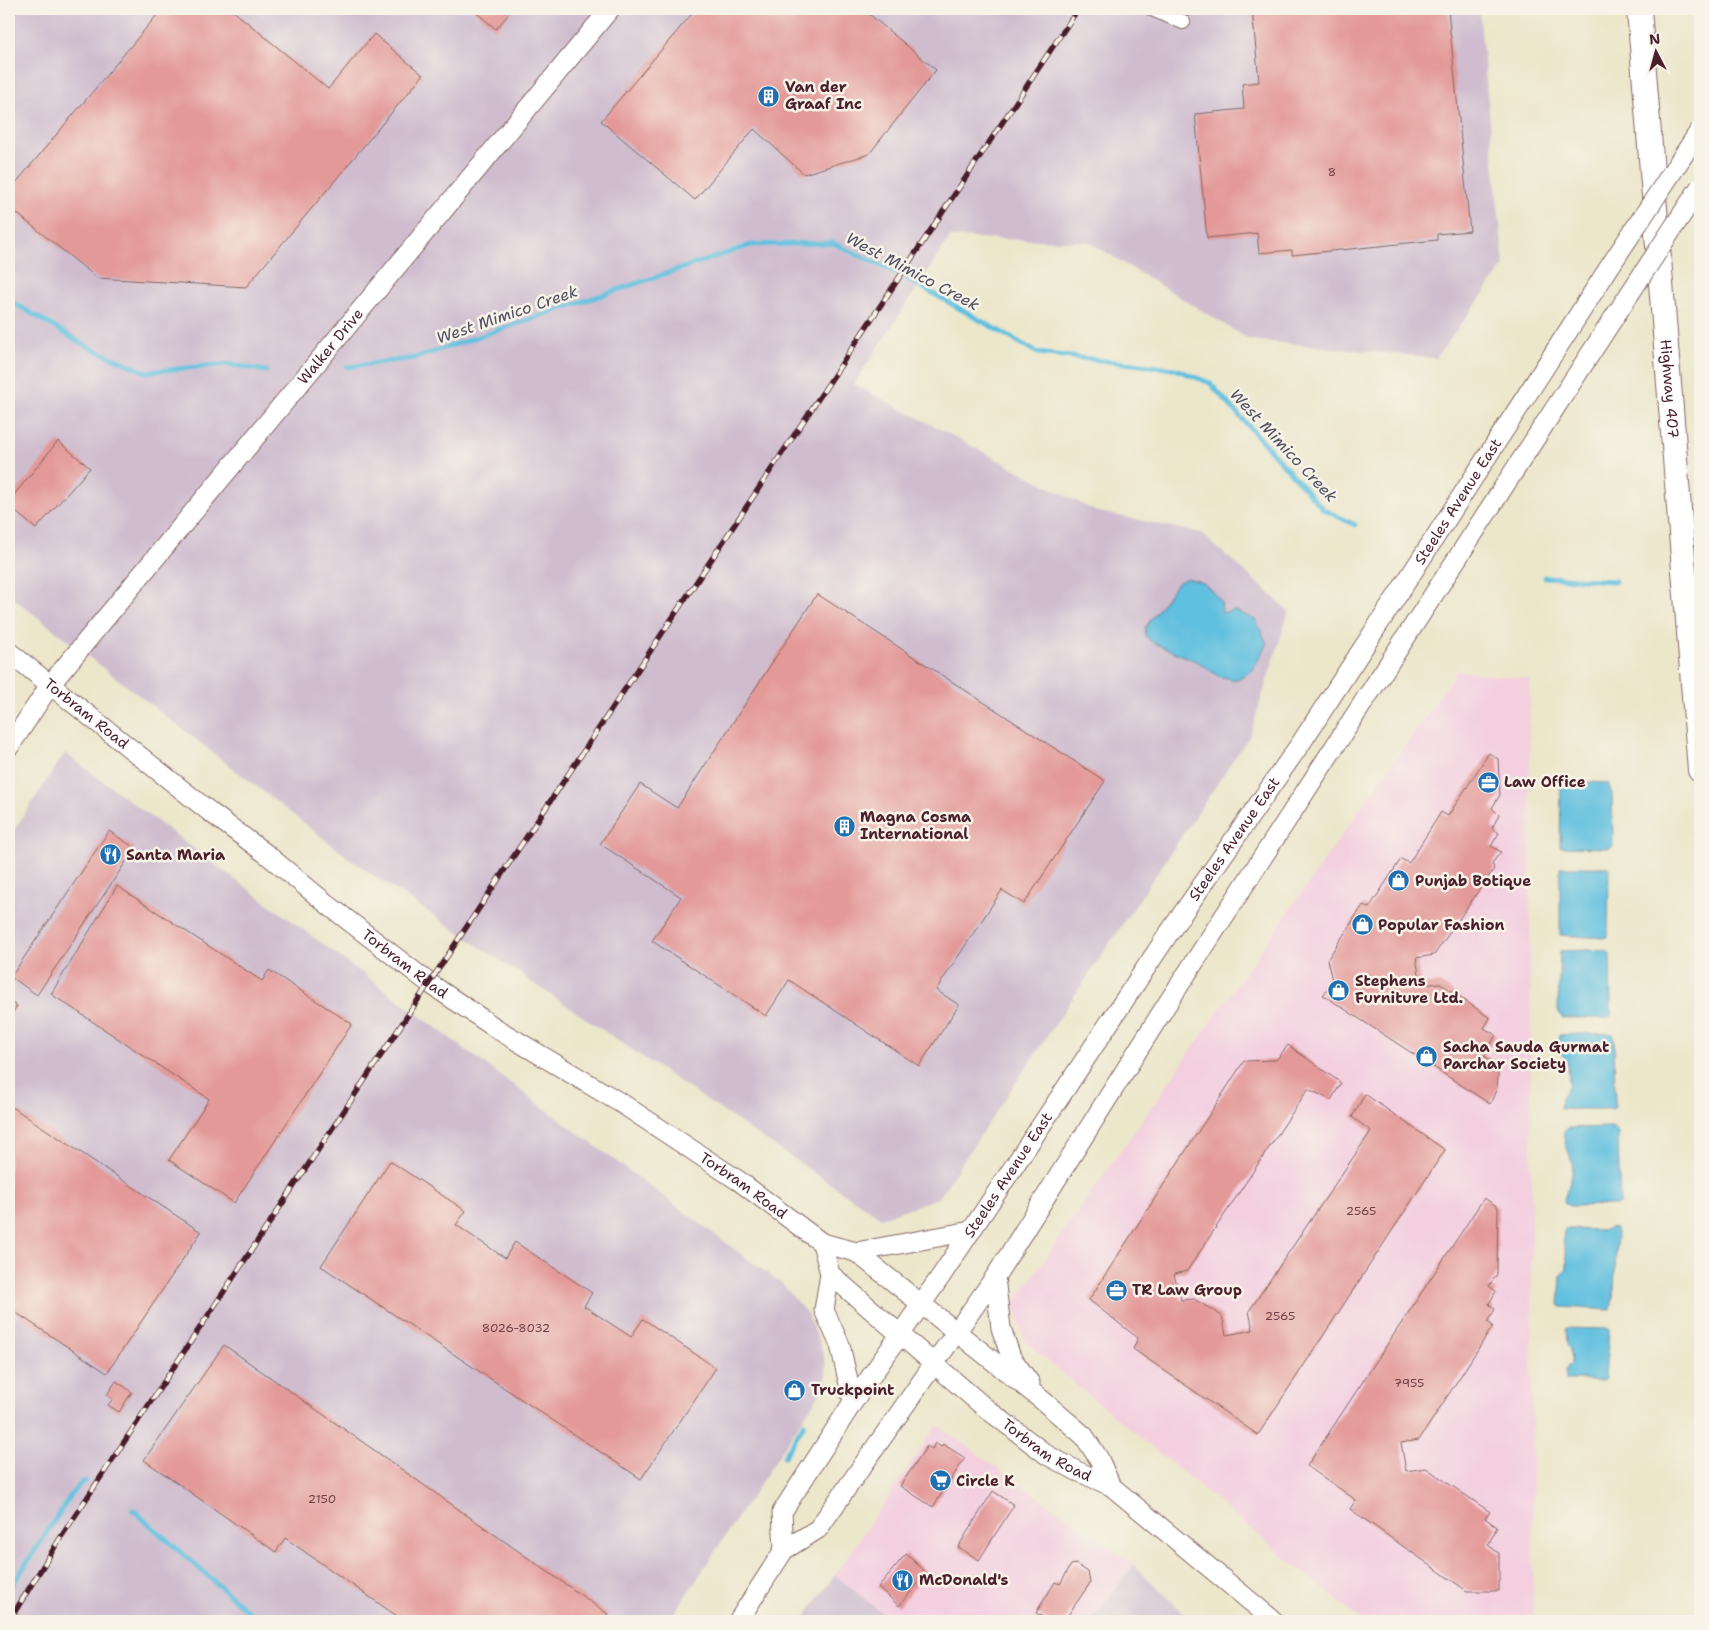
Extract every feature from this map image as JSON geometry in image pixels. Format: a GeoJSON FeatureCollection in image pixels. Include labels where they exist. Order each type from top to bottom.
{"type":"FeatureCollection","features":[{"type":"Feature","properties":{"kind":"highway","name":"Highway 407"},"geometry":{"type":"LineString","coordinates":[[1639,9],[1700,770]]}},
{"type":"Feature","properties":{"kind":"main road","name":"Walker Drive"},"geometry":{"type":"LineString","coordinates":[[9,747],[50,685],[610,9]]}},
{"type":"Feature","properties":{"kind":"main road","name":"Steeles Avenue East"},"geometry":{"type":"LineString","coordinates":[[784,1550],[782,1512],[853,1402],[971,1231],[1171,930],[1301,743],[1700,130]]}},
{"type":"Feature","properties":{"kind":"main road","name":"Steeles Avenue East"},"geometry":{"type":"LineString","coordinates":[[738,1621],[784,1550],[818,1530],[995,1277],[1167,1004],[1700,187]]}},
{"type":"Feature","properties":{"kind":"main road","name":"Torbram Road"},"geometry":{"type":"LineString","coordinates":[[9,652],[416,974],[497,1029],[624,1105],[724,1171],[822,1243],[856,1252],[1042,1400],[1084,1436],[1099,1458],[1111,1486]]}},
{"type":"Feature","properties":{"kind":"main road"},"geometry":{"type":"LineString","coordinates":[[856,1252],[971,1231]]}},
{"type":"Feature","properties":{"kind":"main road"},"geometry":{"type":"LineString","coordinates":[[822,1243],[830,1274],[824,1310],[840,1345],[853,1402]]}},
{"type":"Feature","properties":{"kind":"main road","name":"Torbram Road"},"geometry":{"type":"LineString","coordinates":[[830,1274],[983,1406],[1048,1455],[1077,1471],[1111,1486],[1274,1621]]}},
{"type":"Feature","properties":{"kind":"main road"},"geometry":{"type":"LineString","coordinates":[[995,1277],[1001,1328],[1011,1357],[1042,1400]]}},
{"type":"Feature","properties":{"kind":"street"},"geometry":{"type":"LineString","coordinates":[[1152,9],[1183,22]]}},
{"type":"Feature","properties":{"kind":"shaded area"},"geometry":{"type":"Polygon","coordinates":[[[9,9],[1479,9],[1504,266],[1436,358],[1250,340],[1089,242],[950,237],[854,384],[1095,511],[1201,533],[1289,611],[1250,735],[938,1198],[881,1218],[354,862],[9,595],[9,9]]]}},
{"type":"Feature","properties":{"kind":"shaded area"},"geometry":{"type":"Polygon","coordinates":[[[1457,671],[1529,679],[1533,1621],[1362,1621],[1024,1341],[1014,1303],[1457,671]]]}},
{"type":"Feature","properties":{"kind":"shaded area"},"geometry":{"type":"Polygon","coordinates":[[[65,753],[783,1285],[807,1314],[819,1341],[826,1364],[826,1384],[669,1621],[9,1621],[9,837],[65,753]]]}},
{"type":"Feature","properties":{"kind":"shaded area"},"geometry":{"type":"Polygon","coordinates":[[[937,1425],[1134,1565],[1091,1621],[892,1621],[835,1575],[937,1425]]]}},
{"type":"Feature","properties":{"kind":"shaded area"},"geometry":{"type":"Polygon","coordinates":[[[1134,1565],[1192,1621],[1091,1621],[1134,1565]]]}},
{"type":"Feature","properties":{"kind":"shaded area"},"geometry":{"type":"Polygon","coordinates":[[[835,1575],[892,1621],[802,1621],[835,1575]]]}},
{"type":"Feature","properties":{"kind":"water"},"geometry":{"type":"Polygon","coordinates":[[[1187,578],[1204,583],[1221,601],[1222,613],[1234,610],[1256,620],[1267,643],[1253,670],[1236,680],[1218,676],[1198,662],[1153,643],[1146,637],[1145,628],[1177,583],[1187,578]]]}},
{"type":"Feature","properties":{"kind":"water"},"geometry":{"type":"Polygon","coordinates":[[[1561,782],[1608,783],[1612,794],[1613,845],[1611,848],[1560,847],[1561,782]]]}},
{"type":"Feature","properties":{"kind":"water"},"geometry":{"type":"Polygon","coordinates":[[[1560,867],[1609,867],[1608,937],[1560,935],[1560,867]]]}},
{"type":"Feature","properties":{"kind":"water"},"geometry":{"type":"Polygon","coordinates":[[[1560,951],[1606,951],[1610,954],[1611,1016],[1609,1018],[1562,1018],[1558,1010],[1560,951]]]}},
{"type":"Feature","properties":{"kind":"water"},"geometry":{"type":"Polygon","coordinates":[[[1613,1034],[1614,1037],[1615,1107],[1612,1109],[1560,1109],[1561,1098],[1569,1085],[1568,1065],[1558,1046],[1559,1035],[1613,1034]]]}},
{"type":"Feature","properties":{"kind":"water"},"geometry":{"type":"Polygon","coordinates":[[[1612,1127],[1618,1132],[1620,1204],[1570,1206],[1565,1204],[1564,1199],[1573,1169],[1565,1142],[1564,1131],[1568,1128],[1612,1127]]]}},
{"type":"Feature","properties":{"kind":"water"},"geometry":{"type":"Polygon","coordinates":[[[1609,1228],[1616,1229],[1617,1233],[1611,1310],[1562,1307],[1559,1305],[1561,1276],[1567,1266],[1563,1235],[1565,1229],[1605,1230],[1609,1228]]]}},
{"type":"Feature","properties":{"kind":"water"},"geometry":{"type":"Polygon","coordinates":[[[1566,1328],[1609,1330],[1605,1378],[1602,1380],[1566,1380],[1565,1370],[1571,1363],[1566,1328]]]}},
{"type":"Feature","properties":{"kind":"building"},"geometry":{"type":"Polygon","coordinates":[[[162,9],[231,9],[328,89],[374,34],[423,75],[246,287],[97,278],[9,207],[9,191],[162,9]]]}},
{"type":"Feature","properties":{"kind":"building"},"geometry":{"type":"Polygon","coordinates":[[[472,9],[513,9],[496,29],[472,9]]]}},
{"type":"Feature","properties":{"kind":"building","name":"Van der Graaf Inc"},"geometry":{"type":"Polygon","coordinates":[[[696,9],[863,9],[936,70],[869,154],[804,174],[754,129],[695,200],[601,121],[696,9]]]}},
{"type":"Feature","properties":{"kind":"building"},"geometry":{"type":"Polygon","coordinates":[[[1252,9],[1448,9],[1470,231],[1437,234],[1437,240],[1292,255],[1292,250],[1259,253],[1257,233],[1207,238],[1195,114],[1244,109],[1242,84],[1259,82],[1252,9]]]}},
{"type":"Feature","properties":{"kind":"building"},"geometry":{"type":"Polygon","coordinates":[[[58,441],[90,468],[36,529],[9,506],[9,501],[58,441]]]}},
{"type":"Feature","properties":{"kind":"building","name":"Magna Cosma International"},"geometry":{"type":"Polygon","coordinates":[[[817,594],[1105,781],[1024,904],[1002,890],[936,990],[959,1005],[919,1066],[789,980],[766,1016],[652,941],[681,897],[600,844],[640,784],[677,808],[817,594]]]}},
{"type":"Feature","properties":{"kind":"building"},"geometry":{"type":"Polygon","coordinates":[[[1489,753],[1498,759],[1500,795],[1492,808],[1499,815],[1492,828],[1499,833],[1491,846],[1501,852],[1492,863],[1494,869],[1434,955],[1416,958],[1421,985],[1440,983],[1490,1018],[1484,1028],[1496,1035],[1484,1056],[1499,1065],[1497,1088],[1490,1104],[1323,995],[1333,984],[1327,960],[1363,905],[1369,908],[1401,859],[1409,863],[1441,812],[1448,816],[1489,753]]]}},
{"type":"Feature","properties":{"kind":"building"},"geometry":{"type":"Polygon","coordinates":[[[109,831],[135,848],[37,995],[11,977],[109,831]]]}},
{"type":"Feature","properties":{"kind":"building"},"geometry":{"type":"Polygon","coordinates":[[[117,886],[262,981],[269,970],[352,1024],[234,1203],[169,1160],[209,1099],[51,994],[117,886]]]}},
{"type":"Feature","properties":{"kind":"building"},"geometry":{"type":"Polygon","coordinates":[[[9,1001],[17,1006],[9,1018],[9,1001]]]}},
{"type":"Feature","properties":{"kind":"building"},"geometry":{"type":"Polygon","coordinates":[[[1288,1045],[1341,1083],[1331,1100],[1308,1089],[1187,1271],[1174,1274],[1181,1300],[1194,1299],[1222,1316],[1226,1335],[1253,1330],[1249,1311],[1371,1131],[1352,1117],[1365,1094],[1445,1150],[1258,1435],[1133,1349],[1138,1338],[1089,1300],[1244,1061],[1276,1060],[1288,1045]]]}},
{"type":"Feature","properties":{"kind":"building"},"geometry":{"type":"Polygon","coordinates":[[[9,1105],[201,1232],[107,1373],[9,1308],[9,1105]]]}},
{"type":"Feature","properties":{"kind":"building"},"geometry":{"type":"Polygon","coordinates":[[[390,1161],[466,1211],[456,1225],[505,1258],[515,1242],[592,1293],[584,1306],[631,1337],[643,1319],[716,1368],[641,1479],[321,1266],[390,1161]]]}},
{"type":"Feature","properties":{"kind":"building"},"geometry":{"type":"Polygon","coordinates":[[[1484,1198],[1498,1207],[1497,1274],[1489,1286],[1496,1291],[1489,1304],[1495,1309],[1488,1322],[1493,1326],[1419,1440],[1401,1443],[1406,1471],[1426,1468],[1490,1512],[1485,1518],[1497,1527],[1488,1545],[1499,1553],[1499,1591],[1467,1591],[1350,1509],[1356,1500],[1307,1466],[1484,1198]]]}},
{"type":"Feature","properties":{"kind":"building"},"geometry":{"type":"Polygon","coordinates":[[[224,1345],[608,1614],[602,1621],[404,1621],[285,1538],[276,1552],[144,1460],[224,1345]]]}},
{"type":"Feature","properties":{"kind":"building"},"geometry":{"type":"Polygon","coordinates":[[[116,1381],[132,1392],[119,1412],[108,1405],[113,1399],[107,1395],[116,1381]]]}},
{"type":"Feature","properties":{"kind":"building"},"geometry":{"type":"Polygon","coordinates":[[[935,1443],[941,1447],[943,1444],[965,1458],[933,1507],[900,1486],[927,1446],[932,1449],[935,1443]]]}},
{"type":"Feature","properties":{"kind":"building"},"geometry":{"type":"Polygon","coordinates":[[[993,1491],[1014,1505],[979,1560],[958,1547],[993,1491]]]}},
{"type":"Feature","properties":{"kind":"building","name":"McDonald's"},"geometry":{"type":"Polygon","coordinates":[[[906,1554],[927,1573],[899,1606],[878,1587],[906,1554]]]}},
{"type":"Feature","properties":{"kind":"building"},"geometry":{"type":"Polygon","coordinates":[[[1076,1564],[1088,1572],[1090,1583],[1064,1621],[1046,1621],[1047,1619],[1036,1613],[1055,1582],[1060,1584],[1071,1565],[1076,1564]]]}},
{"type":"Feature","properties":{"kind":"waterway","name":"West Mimico Creek"},"geometry":{"type":"LineString","coordinates":[[347,367],[415,358],[751,245],[833,243],[897,273],[1038,353],[1175,369],[1210,383],[1323,509],[1355,525]]}},
{"type":"Feature","properties":{"kind":"waterway","name":"West Mimico Creek"},"geometry":{"type":"LineString","coordinates":[[9,300],[88,347],[146,372],[228,364],[266,371]]}},
{"type":"Feature","properties":{"kind":"waterway","name":"West Mimico Creek"},"geometry":{"type":"LineString","coordinates":[[1545,577],[1615,581]]}},
{"type":"Feature","properties":{"kind":"waterway"},"geometry":{"type":"LineString","coordinates":[[784,1457],[804,1424]]}},
{"type":"Feature","properties":{"kind":"waterway"},"geometry":{"type":"LineString","coordinates":[[9,1590],[71,1495],[85,1481]]}},
{"type":"Feature","properties":{"kind":"waterway"},"geometry":{"type":"LineString","coordinates":[[133,1510],[259,1621]]}},
{"type":"Feature","properties":{"kind":"railway"},"geometry":{"type":"LineString","coordinates":[[9,1621],[61,1537],[1078,9]]}},
{"type":"Feature","properties":{"kind":"place","name":"Van der Graaf Inc"},"geometry":{"type":"Point","coordinates":[769,96]}},
{"type":"Feature","properties":{"kind":"place","name":"Law Office"},"geometry":{"type":"Point","coordinates":[1488,782]}},
{"type":"Feature","properties":{"kind":"place","name":"Magna Cosma International"},"geometry":{"type":"Point","coordinates":[844,826]}},
{"type":"Feature","properties":{"kind":"place","name":"Santa Maria"},"geometry":{"type":"Point","coordinates":[110,855]}},
{"type":"Feature","properties":{"kind":"place","name":"Punjab Botique"},"geometry":{"type":"Point","coordinates":[1399,881]}},
{"type":"Feature","properties":{"kind":"place","name":"Popular Fashion"},"geometry":{"type":"Point","coordinates":[1362,925]}},
{"type":"Feature","properties":{"kind":"place","name":"Stephens Furniture Ltd."},"geometry":{"type":"Point","coordinates":[1339,990]}},
{"type":"Feature","properties":{"kind":"place","name":"Sacha Sauda Gurmat Parchar Society"},"geometry":{"type":"Point","coordinates":[1427,1056]}},
{"type":"Feature","properties":{"kind":"place","name":"TR Law Group"},"geometry":{"type":"Point","coordinates":[1116,1290]}},
{"type":"Feature","properties":{"kind":"place","name":"Truckpoint"},"geometry":{"type":"Point","coordinates":[795,1390]}},
{"type":"Feature","properties":{"kind":"place","name":"Circle K"},"geometry":{"type":"Point","coordinates":[940,1481]}},
{"type":"Feature","properties":{"kind":"place","name":"McDonald's"},"geometry":{"type":"Point","coordinates":[903,1580]}}]}
